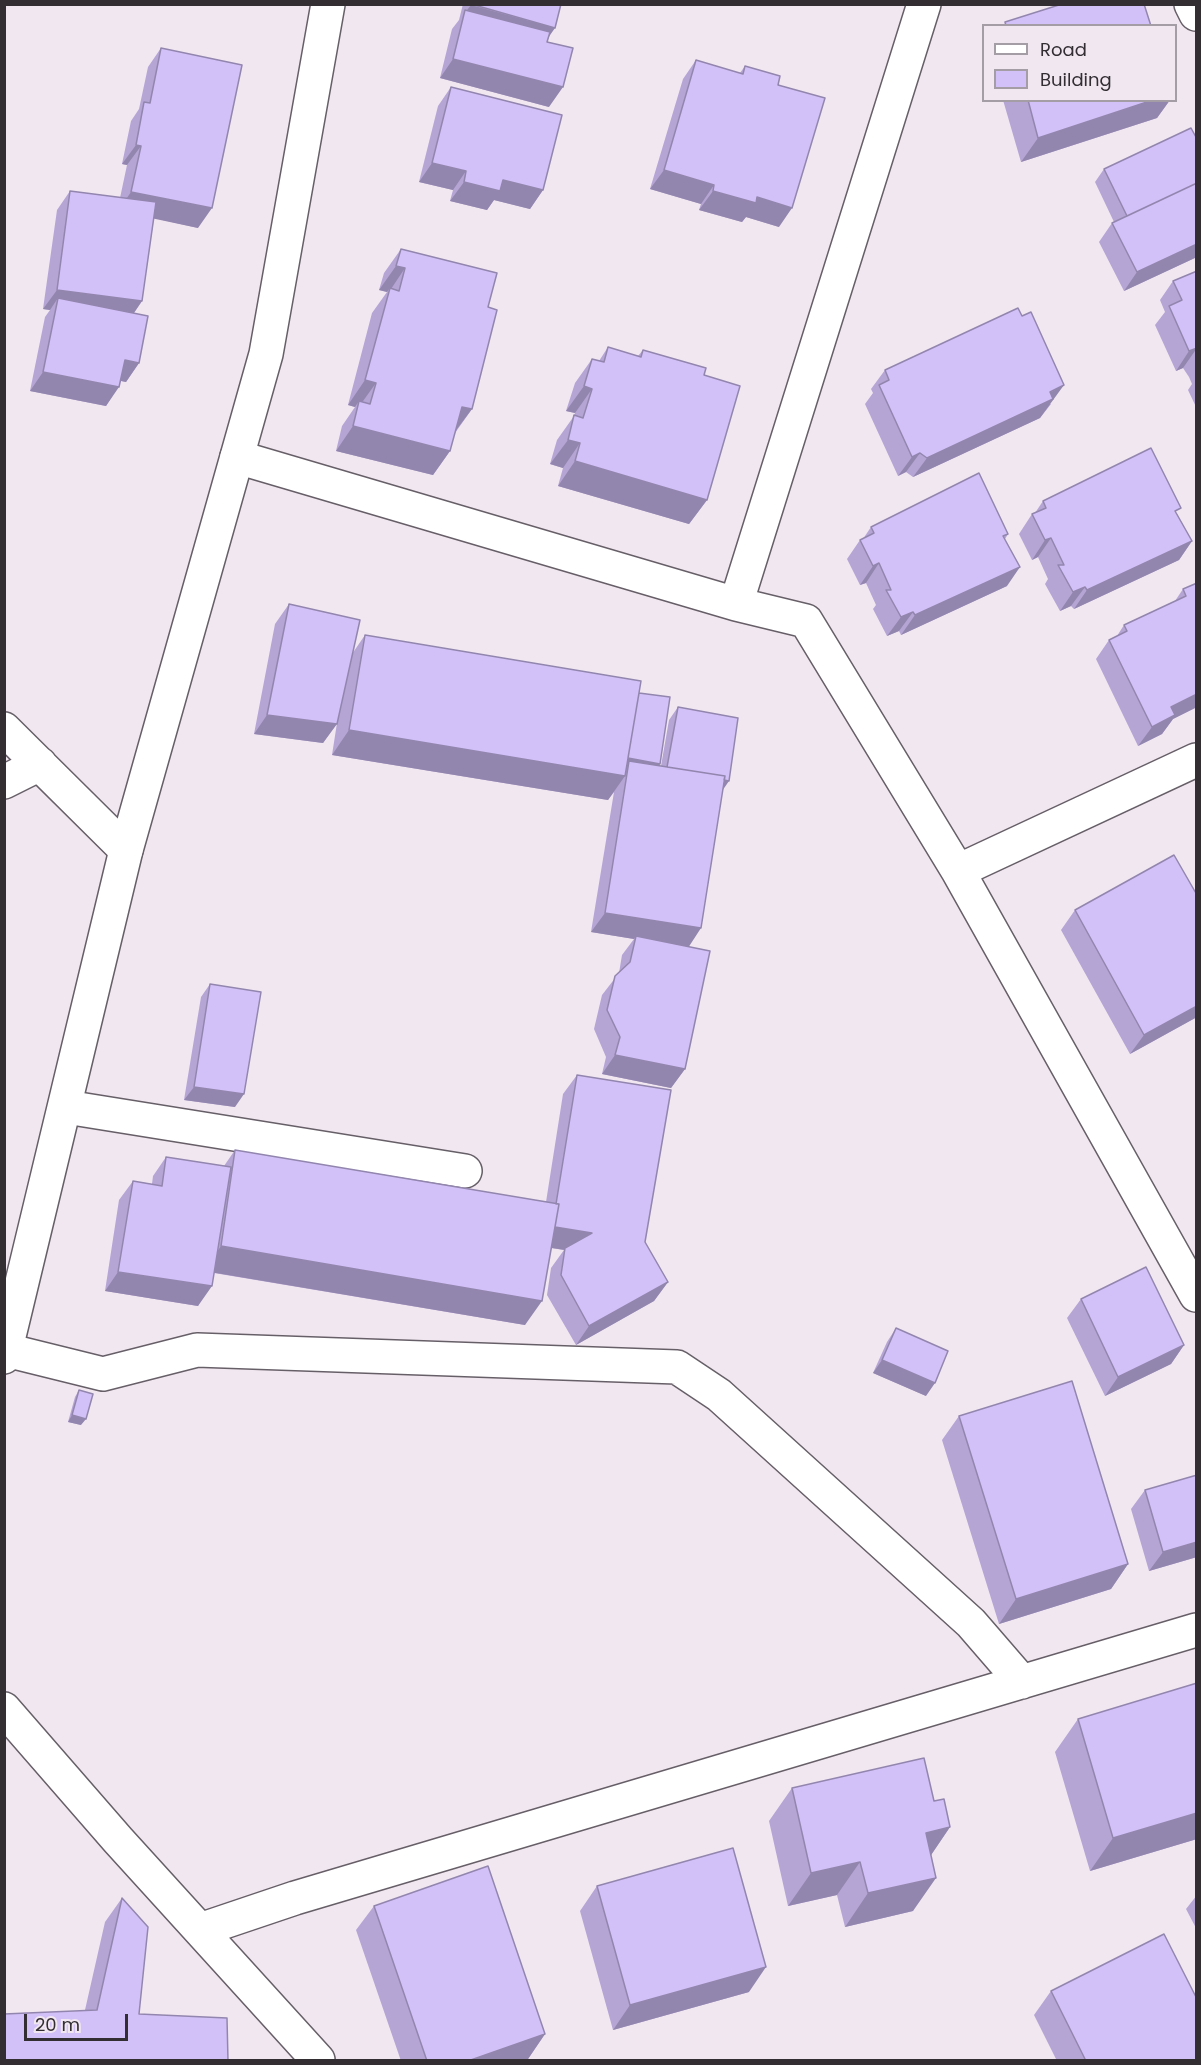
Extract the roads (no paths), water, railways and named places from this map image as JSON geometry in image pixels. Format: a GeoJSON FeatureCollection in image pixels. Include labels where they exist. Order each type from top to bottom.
{"type":"FeatureCollection","features":[{"type":"Feature","properties":{"kind":"street"},"geometry":{"type":"LineString","coordinates":[[328,4],[266,354],[126,850],[5,1354],[103,1374],[197,1350],[677,1367],[719,1395],[971,1623],[1022,1682]]}},
{"type":"Feature","properties":{"kind":"street"},"geometry":{"type":"LineString","coordinates":[[736,604],[924,4]]}},
{"type":"Feature","properties":{"kind":"street"},"geometry":{"type":"LineString","coordinates":[[1191,4],[1197,14]]}},
{"type":"Feature","properties":{"kind":"street"},"geometry":{"type":"LineString","coordinates":[[237,457],[736,604],[806,621],[958,871],[1197,1295]]}},
{"type":"Feature","properties":{"kind":"street"},"geometry":{"type":"LineString","coordinates":[[4,729],[126,850]]}},
{"type":"Feature","properties":{"kind":"street"},"geometry":{"type":"LineString","coordinates":[[958,871],[1197,760]]}},
{"type":"Feature","properties":{"kind":"street"},"geometry":{"type":"LineString","coordinates":[[4,782],[40,764]]}},
{"type":"Feature","properties":{"kind":"street"},"geometry":{"type":"LineString","coordinates":[[66,1107],[465,1171]]}},
{"type":"Feature","properties":{"kind":"street"},"geometry":{"type":"LineString","coordinates":[[200,1930],[307,1894],[1197,1630]]}},
{"type":"Feature","properties":{"kind":"street"},"geometry":{"type":"LineString","coordinates":[[4,1709],[118,1840],[318,2061]]}}]}
